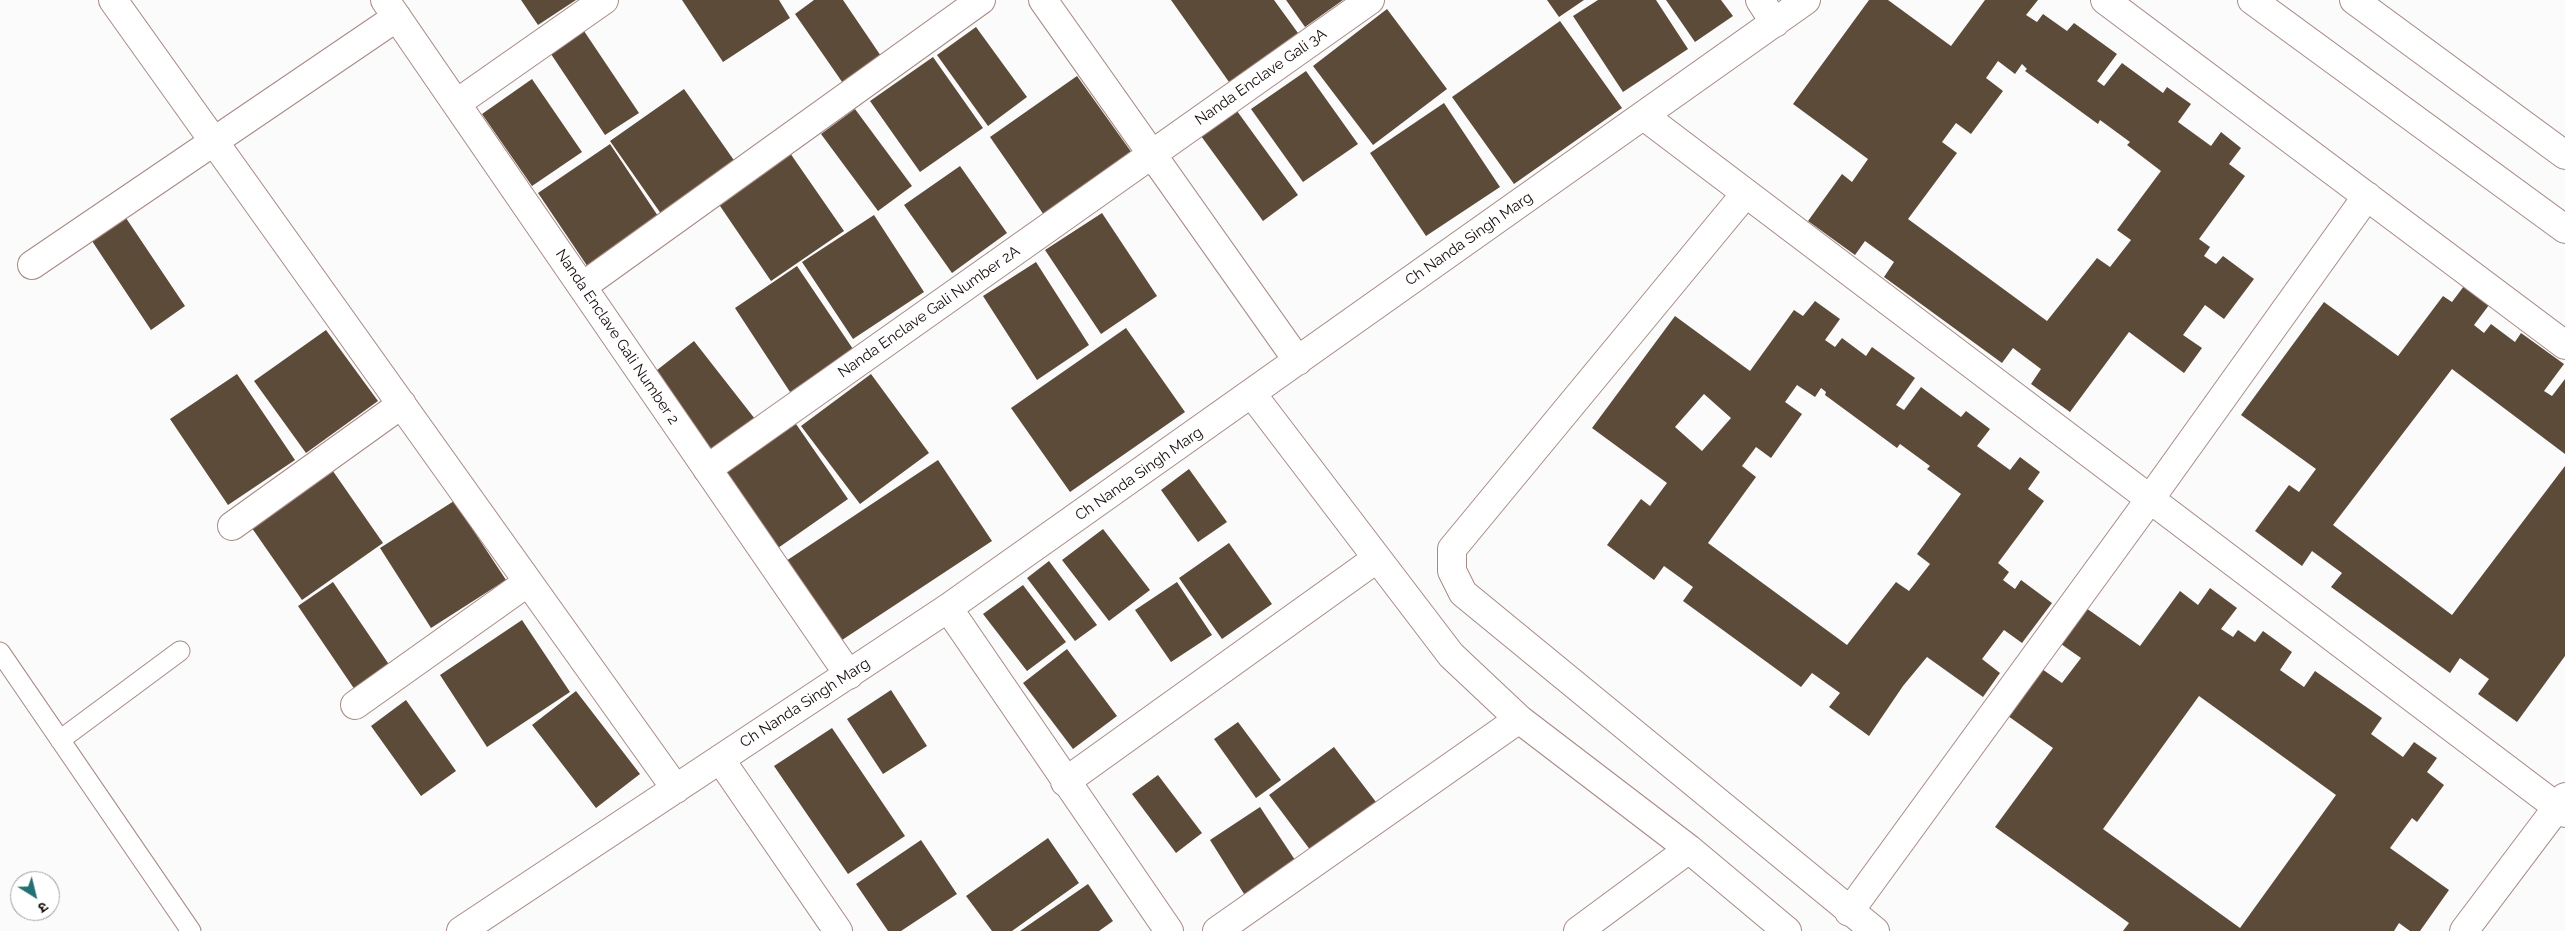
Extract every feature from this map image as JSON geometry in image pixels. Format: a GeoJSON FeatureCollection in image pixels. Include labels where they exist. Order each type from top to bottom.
{"type":"FeatureCollection","features":[{"type":"Feature","properties":{"kind":"street"},"geometry":{"type":"LineString","coordinates":[[114,0],[676,789]]}},
{"type":"Feature","properties":{"kind":"street"},"geometry":{"type":"LineString","coordinates":[[456,103],[604,0]]}},
{"type":"Feature","properties":{"kind":"street"},"geometry":{"type":"LineString","coordinates":[[583,286],[981,0]]}},
{"type":"Feature","properties":{"kind":"street"},"geometry":{"type":"LineString","coordinates":[[1043,0],[1298,361]]}},
{"type":"Feature","properties":{"kind":"street","name":"Nanda Enclave Gali 3A"},"geometry":{"type":"LineString","coordinates":[[1152,154],[1370,0]]}},
{"type":"Feature","properties":{"kind":"street"},"geometry":{"type":"LineString","coordinates":[[1760,0],[1775,23]]}},
{"type":"Feature","properties":{"kind":"street","name":"Ch Nanda Singh Marg"},"geometry":{"type":"LineString","coordinates":[[461,931],[948,608],[1806,0]]}},
{"type":"Feature","properties":{"kind":"street"},"geometry":{"type":"LineString","coordinates":[[2105,0],[2565,345]]}},
{"type":"Feature","properties":{"kind":"street"},"geometry":{"type":"LineString","coordinates":[[2252,0],[2565,230]]}},
{"type":"Feature","properties":{"kind":"street"},"geometry":{"type":"LineString","coordinates":[[2354,0],[2565,156]]}},
{"type":"Feature","properties":{"kind":"street"},"geometry":{"type":"LineString","coordinates":[[32,265],[214,142],[391,9]]}},
{"type":"Feature","properties":{"kind":"street","name":"Nanda Enclave Gali Number 2"},"geometry":{"type":"LineString","coordinates":[[391,9],[849,675]]}},
{"type":"Feature","properties":{"kind":"street"},"geometry":{"type":"LineString","coordinates":[[1644,116],[2150,499],[2562,805],[2464,931]]}},
{"type":"Feature","properties":{"kind":"street","name":"Nanda Enclave Gali Number 2A"},"geometry":{"type":"LineString","coordinates":[[707,469],[1152,154]]}},
{"type":"Feature","properties":{"kind":"street"},"geometry":{"type":"LineString","coordinates":[[1746,193],[1452,549],[1452,571],[1463,593],[1849,912],[1875,931]]}},
{"type":"Feature","properties":{"kind":"street"},"geometry":{"type":"LineString","coordinates":[[1849,912],[2150,499],[2367,196]]}},
{"type":"Feature","properties":{"kind":"street"},"geometry":{"type":"LineString","coordinates":[[1252,394],[1450,655],[1519,720],[1689,849],[1787,931]]}},
{"type":"Feature","properties":{"kind":"street"},"geometry":{"type":"LineString","coordinates":[[232,526],[402,404]]}},
{"type":"Feature","properties":{"kind":"street"},"geometry":{"type":"LineString","coordinates":[[1065,782],[1376,559]]}},
{"type":"Feature","properties":{"kind":"street"},"geometry":{"type":"LineString","coordinates":[[355,706],[528,582]]}},
{"type":"Feature","properties":{"kind":"street"},"geometry":{"type":"LineString","coordinates":[[948,608],[1065,782],[1169,931]]}},
{"type":"Feature","properties":{"kind":"street"},"geometry":{"type":"LineString","coordinates":[[1218,931],[1519,720]]}},
{"type":"Feature","properties":{"kind":"street"},"geometry":{"type":"LineString","coordinates":[[720,759],[838,931]]}},
{"type":"Feature","properties":{"kind":"street"},"geometry":{"type":"LineString","coordinates":[[1578,931],[1689,849]]}},
{"type":"Feature","properties":{"kind":"lane"},"geometry":{"type":"LineString","coordinates":[[60,740],[180,651]]}},
{"type":"Feature","properties":{"kind":"lane"},"geometry":{"type":"LineString","coordinates":[[0,652],[191,931]]}},
{"type":"Feature","properties":{"kind":"building"},"geometry":{"type":"Polygon","coordinates":[[[521,0],[576,0],[538,25],[521,0]]]}},
{"type":"Feature","properties":{"kind":"building"},"geometry":{"type":"Polygon","coordinates":[[[682,0],[779,0],[790,18],[723,62],[682,0]]]}},
{"type":"Feature","properties":{"kind":"building"},"geometry":{"type":"Polygon","coordinates":[[[814,0],[843,0],[885,62],[847,89],[795,14],[814,0]]]}},
{"type":"Feature","properties":{"kind":"building"},"geometry":{"type":"Polygon","coordinates":[[[1171,0],[1274,0],[1298,33],[1229,82],[1171,0]]]}},
{"type":"Feature","properties":{"kind":"building"},"geometry":{"type":"Polygon","coordinates":[[[1286,0],[1343,0],[1305,27],[1286,0]]]}},
{"type":"Feature","properties":{"kind":"building"},"geometry":{"type":"Polygon","coordinates":[[[1547,0],[1584,0],[1559,17],[1547,0]]]}},
{"type":"Feature","properties":{"kind":"building"},"geometry":{"type":"Polygon","coordinates":[[[1598,0],[1656,0],[1688,49],[1623,92],[1573,16],[1598,0]]]}},
{"type":"Feature","properties":{"kind":"building"},"geometry":{"type":"Polygon","coordinates":[[[1666,0],[1721,0],[1733,16],[1695,42],[1666,0]]]}},
{"type":"Feature","properties":{"kind":"building"},"geometry":{"type":"Polygon","coordinates":[[[1869,0],[1888,0],[1951,46],[1985,0],[2038,0],[2026,15],[2037,22],[2043,14],[2067,31],[2074,23],[2117,54],[2097,81],[2104,86],[2122,63],[2163,93],[2167,87],[2191,104],[2178,122],[2211,146],[2221,132],[2241,148],[2229,164],[2245,176],[2199,239],[2210,247],[2204,256],[2216,264],[2223,256],[2254,279],[2224,319],[2205,305],[2183,335],[2202,348],[2184,373],[2129,332],[2070,412],[2031,384],[2041,369],[2013,348],[2002,363],[1884,277],[1894,262],[1865,241],[1855,255],[1808,221],[1842,174],[1852,182],[1868,159],[1793,104],[1869,0]],[[1998,61],[1986,78],[2003,91],[1971,134],[1956,123],[1942,142],[1957,153],[1908,219],[2047,321],[2097,258],[2110,267],[2131,240],[2117,230],[2161,171],[2127,145],[2130,142],[2100,120],[2098,124],[2025,71],[2027,69],[2022,64],[2015,74],[1998,61]]]}},
{"type":"Feature","properties":{"kind":"building"},"geometry":{"type":"Polygon","coordinates":[[[1387,9],[1447,89],[1373,145],[1313,66],[1387,9]]]}},
{"type":"Feature","properties":{"kind":"building"},"geometry":{"type":"Polygon","coordinates":[[[1560,21],[1622,108],[1514,184],[1452,97],[1560,21]]]}},
{"type":"Feature","properties":{"kind":"building"},"geometry":{"type":"Polygon","coordinates":[[[976,27],[1027,97],[988,126],[937,55],[976,27]]]}},
{"type":"Feature","properties":{"kind":"building"},"geometry":{"type":"Polygon","coordinates":[[[584,31],[639,113],[605,135],[551,54],[584,31]]]}},
{"type":"Feature","properties":{"kind":"building"},"geometry":{"type":"Polygon","coordinates":[[[933,57],[983,128],[920,172],[870,101],[933,57]]]}},
{"type":"Feature","properties":{"kind":"building"},"geometry":{"type":"Polygon","coordinates":[[[1306,71],[1358,144],[1303,182],[1251,109],[1306,71]]]}},
{"type":"Feature","properties":{"kind":"building"},"geometry":{"type":"Polygon","coordinates":[[[1077,76],[1132,153],[1044,215],[990,137],[1077,76]]]}},
{"type":"Feature","properties":{"kind":"building"},"geometry":{"type":"Polygon","coordinates":[[[532,79],[582,152],[532,186],[482,114],[532,79]]]}},
{"type":"Feature","properties":{"kind":"building"},"geometry":{"type":"Polygon","coordinates":[[[684,89],[738,166],[664,218],[610,141],[684,89]]]}},
{"type":"Feature","properties":{"kind":"building"},"geometry":{"type":"Polygon","coordinates":[[[1444,103],[1500,187],[1426,236],[1370,153],[1444,103]]]}},
{"type":"Feature","properties":{"kind":"building"},"geometry":{"type":"Polygon","coordinates":[[[855,109],[912,186],[878,211],[821,134],[855,109]]]}},
{"type":"Feature","properties":{"kind":"building"},"geometry":{"type":"Polygon","coordinates":[[[1237,111],[1298,195],[1263,221],[1201,136],[1237,111]]]}},
{"type":"Feature","properties":{"kind":"building"},"geometry":{"type":"Polygon","coordinates":[[[610,144],[662,222],[590,270],[538,193],[610,144]]]}},
{"type":"Feature","properties":{"kind":"building"},"geometry":{"type":"Polygon","coordinates":[[[790,153],[844,231],[771,281],[718,203],[790,153]]]}},
{"type":"Feature","properties":{"kind":"building"},"geometry":{"type":"Polygon","coordinates":[[[960,166],[1007,233],[952,273],[904,205],[960,166]]]}},
{"type":"Feature","properties":{"kind":"building"},"geometry":{"type":"Polygon","coordinates":[[[1102,213],[1157,296],[1101,334],[1045,250],[1102,213]]]}},
{"type":"Feature","properties":{"kind":"building"},"geometry":{"type":"Polygon","coordinates":[[[874,215],[924,292],[853,339],[802,262],[874,215]]]}},
{"type":"Feature","properties":{"kind":"building"},"geometry":{"type":"Polygon","coordinates":[[[126,218],[185,306],[151,330],[92,241],[126,218]]]}},
{"type":"Feature","properties":{"kind":"building"},"geometry":{"type":"Polygon","coordinates":[[[1036,262],[1089,345],[1037,380],[983,296],[1036,262]]]}},
{"type":"Feature","properties":{"kind":"building"},"geometry":{"type":"Polygon","coordinates":[[[797,266],[853,349],[790,392],[735,308],[797,266]]]}},
{"type":"Feature","properties":{"kind":"building"},"geometry":{"type":"Polygon","coordinates":[[[2464,286],[2489,305],[2474,325],[2484,333],[2491,324],[2515,342],[2521,333],[2564,364],[2544,391],[2552,396],[2565,379],[2565,454],[2452,369],[2333,525],[2452,615],[2565,466],[2565,656],[2517,722],[2478,694],[2489,679],[2460,658],[2450,673],[2331,587],[2342,573],[2312,551],[2302,566],[2255,531],[2289,485],[2299,492],[2316,469],[2241,415],[2324,302],[2398,356],[2443,296],[2452,302],[2464,286]]]}},
{"type":"Feature","properties":{"kind":"building"},"geometry":{"type":"Polygon","coordinates":[[[1815,301],[1840,319],[1825,340],[1835,347],[1842,338],[1866,356],[1872,347],[1915,378],[1896,405],[1904,410],[1921,387],[1961,417],[1966,411],[1990,429],[1977,446],[2010,470],[2020,457],[2040,472],[2028,489],[2044,501],[1998,563],[2009,572],[2003,580],[2015,589],[2021,580],[2052,603],[2022,643],[2004,630],[1982,659],[2000,673],[1983,697],[1927,657],[1903,686],[1869,736],[1829,707],[1840,693],[1812,673],[1801,687],[1683,601],[1693,587],[1664,566],[1654,580],[1607,545],[1641,499],[1650,506],[1667,483],[1592,428],[1675,316],[1750,371],[1794,310],[1803,316],[1815,301]],[[1797,385],[1785,402],[1802,414],[1771,458],[1756,447],[1742,466],[1756,477],[1708,543],[1847,645],[1896,582],[1909,591],[1930,564],[1917,554],[1961,494],[1927,469],[1930,466],[1900,444],[1897,448],[1825,395],[1826,392],[1821,388],[1815,397],[1797,385]],[[1704,394],[1675,427],[1702,451],[1731,418],[1704,394]]]}},
{"type":"Feature","properties":{"kind":"building"},"geometry":{"type":"Polygon","coordinates":[[[1126,328],[1185,412],[1070,492],[1011,408],[1126,328]]]}},
{"type":"Feature","properties":{"kind":"building"},"geometry":{"type":"Polygon","coordinates":[[[326,330],[378,401],[306,453],[254,381],[326,330]]]}},
{"type":"Feature","properties":{"kind":"building"},"geometry":{"type":"Polygon","coordinates":[[[694,341],[755,419],[713,452],[652,374],[694,341]]]}},
{"type":"Feature","properties":{"kind":"building"},"geometry":{"type":"Polygon","coordinates":[[[237,374],[295,460],[228,505],[170,419],[237,374]]]}},
{"type":"Feature","properties":{"kind":"building"},"geometry":{"type":"Polygon","coordinates":[[[871,374],[929,453],[860,504],[801,426],[871,374]]]}},
{"type":"Feature","properties":{"kind":"building"},"geometry":{"type":"Polygon","coordinates":[[[796,424],[848,499],[778,548],[726,472],[796,424]]]}},
{"type":"Feature","properties":{"kind":"building"},"geometry":{"type":"Polygon","coordinates":[[[938,460],[992,541],[839,642],[786,561],[938,460]]]}},
{"type":"Feature","properties":{"kind":"building"},"geometry":{"type":"Polygon","coordinates":[[[328,464],[383,543],[302,600],[247,521],[328,464]]]}},
{"type":"Feature","properties":{"kind":"building"},"geometry":{"type":"Polygon","coordinates":[[[1189,469],[1227,522],[1198,542],[1161,490],[1189,469]]]}},
{"type":"Feature","properties":{"kind":"building"},"geometry":{"type":"Polygon","coordinates":[[[454,501],[506,580],[431,628],[380,548],[454,501]]]}},
{"type":"Feature","properties":{"kind":"building"},"geometry":{"type":"Polygon","coordinates":[[[1103,529],[1150,590],[1109,621],[1062,560],[1103,529]]]}},
{"type":"Feature","properties":{"kind":"building"},"geometry":{"type":"Polygon","coordinates":[[[1229,543],[1272,604],[1222,639],[1179,578],[1229,543]]]}},
{"type":"Feature","properties":{"kind":"building"},"geometry":{"type":"Polygon","coordinates":[[[1049,561],[1097,625],[1075,641],[1027,578],[1049,561]]]}},
{"type":"Feature","properties":{"kind":"building"},"geometry":{"type":"Polygon","coordinates":[[[333,582],[390,666],[355,690],[298,606],[333,582]]]}},
{"type":"Feature","properties":{"kind":"building"},"geometry":{"type":"Polygon","coordinates":[[[1177,582],[1212,635],[1171,662],[1135,610],[1177,582]]]}},
{"type":"Feature","properties":{"kind":"building"},"geometry":{"type":"Polygon","coordinates":[[[1023,585],[1066,642],[1027,671],[983,614],[1023,585]]]}},
{"type":"Feature","properties":{"kind":"building"},"geometry":{"type":"Polygon","coordinates":[[[2210,588],[2237,608],[2221,629],[2233,637],[2238,630],[2255,642],[2263,631],[2292,652],[2280,670],[2304,687],[2315,671],[2382,718],[2371,734],[2403,757],[2414,742],[2437,758],[2427,772],[2444,785],[2417,822],[2412,818],[2390,848],[2449,890],[2420,931],[2410,931],[2399,923],[2394,931],[2123,931],[2129,923],[1995,827],[2053,748],[2008,716],[2042,669],[2062,683],[2081,658],[2061,644],[2086,608],[2140,646],[2180,591],[2198,605],[2210,588]],[[2199,696],[2103,829],[2240,928],[2336,795],[2199,696]]]}},
{"type":"Feature","properties":{"kind":"building"},"geometry":{"type":"Polygon","coordinates":[[[522,620],[570,692],[487,747],[440,675],[522,620]]]}},
{"type":"Feature","properties":{"kind":"building"},"geometry":{"type":"Polygon","coordinates":[[[1067,649],[1117,716],[1073,749],[1023,683],[1067,649]]]}},
{"type":"Feature","properties":{"kind":"building"},"geometry":{"type":"Polygon","coordinates":[[[891,690],[927,746],[883,774],[847,719],[891,690]]]}},
{"type":"Feature","properties":{"kind":"building"},"geometry":{"type":"Polygon","coordinates":[[[576,691],[640,774],[596,808],[532,725],[576,691]]]}},
{"type":"Feature","properties":{"kind":"building"},"geometry":{"type":"Polygon","coordinates":[[[406,700],[456,771],[421,796],[371,726],[406,700]]]}},
{"type":"Feature","properties":{"kind":"building"},"geometry":{"type":"Polygon","coordinates":[[[1238,722],[1281,780],[1256,798],[1214,739],[1238,722]]]}},
{"type":"Feature","properties":{"kind":"building"},"geometry":{"type":"Polygon","coordinates":[[[832,728],[905,836],[848,874],[774,766],[832,728]]]}},
{"type":"Feature","properties":{"kind":"building"},"geometry":{"type":"Polygon","coordinates":[[[1334,747],[1376,802],[1311,851],[1269,795],[1334,747]]]}},
{"type":"Feature","properties":{"kind":"building"},"geometry":{"type":"Polygon","coordinates":[[[1158,775],[1202,833],[1176,853],[1132,794],[1158,775]]]}},
{"type":"Feature","properties":{"kind":"building"},"geometry":{"type":"Polygon","coordinates":[[[1260,807],[1297,863],[1246,897],[1210,840],[1260,807]]]}},
{"type":"Feature","properties":{"kind":"building"},"geometry":{"type":"Polygon","coordinates":[[[1048,838],[1079,883],[1012,931],[992,931],[966,896],[1048,838]]]}},
{"type":"Feature","properties":{"kind":"building"},"geometry":{"type":"Polygon","coordinates":[[[921,840],[957,894],[901,931],[888,931],[856,884],[921,840]]]}},
{"type":"Feature","properties":{"kind":"building"},"geometry":{"type":"Polygon","coordinates":[[[1088,884],[1113,921],[1099,931],[1020,931],[1088,884]]]}}]}
